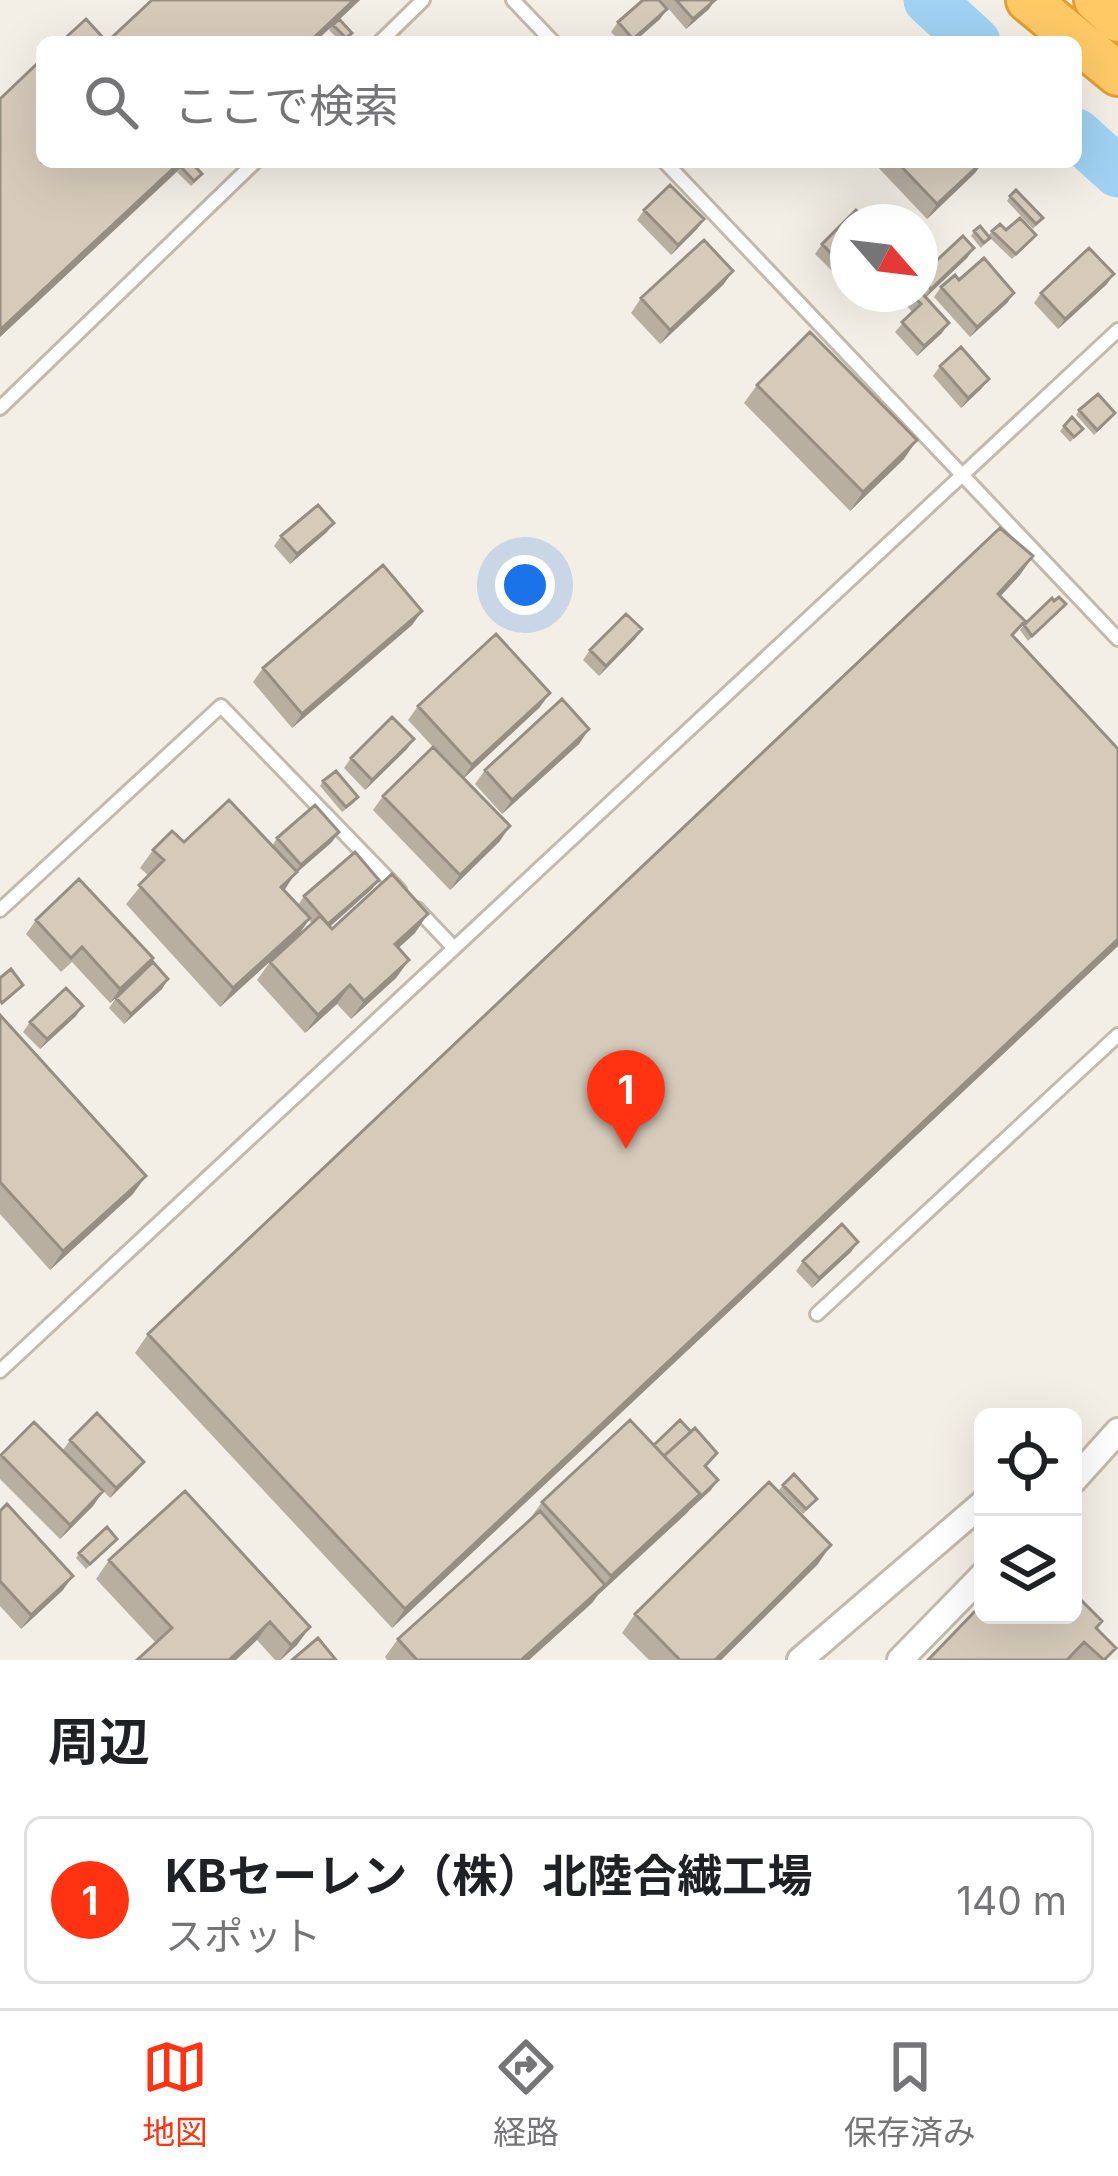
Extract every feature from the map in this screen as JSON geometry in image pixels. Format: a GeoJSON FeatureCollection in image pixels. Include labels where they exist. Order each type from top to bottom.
{"type":"FeatureCollection","features":[{"type":"Feature","properties":{"kind":"highway"},"geometry":{"type":"LineString","coordinates":[[1028,0],[1072,36]]}},
{"type":"Feature","properties":{"kind":"highway"},"geometry":{"type":"LineString","coordinates":[[1096,0],[1118,20]]}},
{"type":"Feature","properties":{"kind":"highway"},"geometry":{"type":"LineString","coordinates":[[1082,44],[1118,74]]}},
{"type":"Feature","properties":{"kind":"street"},"geometry":{"type":"LineString","coordinates":[[1082,1471],[1118,1431]]}},
{"type":"Feature","properties":{"kind":"street"},"geometry":{"type":"LineString","coordinates":[[800,1660],[974,1511]]}},
{"type":"Feature","properties":{"kind":"street"},"geometry":{"type":"LineString","coordinates":[[900,1660],[974,1584]]}},
{"type":"Feature","properties":{"kind":"lane"},"geometry":{"type":"LineString","coordinates":[[386,36],[423,0]]}},
{"type":"Feature","properties":{"kind":"lane"},"geometry":{"type":"LineString","coordinates":[[513,0],[547,36]]}},
{"type":"Feature","properties":{"kind":"lane"},"geometry":{"type":"LineString","coordinates":[[0,407],[249,168]]}},
{"type":"Feature","properties":{"kind":"lane"},"geometry":{"type":"LineString","coordinates":[[671,168],[1118,639]]}},
{"type":"Feature","properties":{"kind":"lane"},"geometry":{"type":"LineString","coordinates":[[0,1371],[1118,330]]}},
{"type":"Feature","properties":{"kind":"lane"},"geometry":{"type":"LineString","coordinates":[[0,910],[221,706],[454,947]]}},
{"type":"Feature","properties":{"kind":"lane"},"geometry":{"type":"LineString","coordinates":[[817,1314],[1118,1035]]}},
{"type":"Feature","properties":{"kind":"building"},"geometry":{"type":"Polygon","coordinates":[[[152,0],[354,0],[315,36],[113,36],[152,0]]]}},
{"type":"Feature","properties":{"kind":"building"},"geometry":{"type":"Polygon","coordinates":[[[643,0],[659,0],[667,9],[636,36],[630,36],[618,22],[643,0]]]}},
{"type":"Feature","properties":{"kind":"building"},"geometry":{"type":"Polygon","coordinates":[[[676,0],[715,0],[693,19],[676,0]]]}},
{"type":"Feature","properties":{"kind":"building"},"geometry":{"type":"Polygon","coordinates":[[[86,19],[102,36],[68,36],[86,19]]]}},
{"type":"Feature","properties":{"kind":"building"},"geometry":{"type":"Polygon","coordinates":[[[339,19],[352,33],[344,36],[333,25],[339,19]]]}},
{"type":"Feature","properties":{"kind":"building"},"geometry":{"type":"Polygon","coordinates":[[[36,65],[36,168],[174,168],[0,330],[0,99],[36,65]]]}},
{"type":"Feature","properties":{"kind":"building"},"geometry":{"type":"Polygon","coordinates":[[[182,168],[196,168],[202,174],[194,181],[182,168]]]}},
{"type":"Feature","properties":{"kind":"building"},"geometry":{"type":"Polygon","coordinates":[[[903,168],[976,168],[937,204],[903,168]]]}},
{"type":"Feature","properties":{"kind":"building"},"geometry":{"type":"Polygon","coordinates":[[[670,185],[704,219],[678,245],[644,210],[670,185]]]}},
{"type":"Feature","properties":{"kind":"building"},"geometry":{"type":"Polygon","coordinates":[[[1016,190],[1043,218],[1036,224],[1010,196],[1016,190]]]}},
{"type":"Feature","properties":{"kind":"building"},"geometry":{"type":"Polygon","coordinates":[[[1020,218],[1036,235],[1016,254],[992,231],[1000,224],[1006,230],[1020,218]]]}},
{"type":"Feature","properties":{"kind":"building"},"geometry":{"type":"Polygon","coordinates":[[[980,226],[990,238],[984,243],[974,231],[980,226]]]}},
{"type":"Feature","properties":{"kind":"building"},"geometry":{"type":"Polygon","coordinates":[[[963,236],[974,248],[938,282],[938,259],[963,236]]]}},
{"type":"Feature","properties":{"kind":"building"},"geometry":{"type":"Polygon","coordinates":[[[704,240],[733,271],[670,330],[641,298],[704,240]]]}},
{"type":"Feature","properties":{"kind":"building"},"geometry":{"type":"Polygon","coordinates":[[[1089,248],[1114,274],[1065,319],[1041,293],[1089,248]]]}},
{"type":"Feature","properties":{"kind":"building"},"geometry":{"type":"Polygon","coordinates":[[[984,258],[1014,293],[977,327],[941,287],[955,275],[959,280],[984,258]]]}},
{"type":"Feature","properties":{"kind":"building"},"geometry":{"type":"Polygon","coordinates":[[[938,311],[949,323],[924,346],[902,322],[913,312],[938,311]]]}},
{"type":"Feature","properties":{"kind":"building"},"geometry":{"type":"Polygon","coordinates":[[[810,332],[917,440],[863,492],[757,385],[810,332]]]}},
{"type":"Feature","properties":{"kind":"building"},"geometry":{"type":"Polygon","coordinates":[[[961,347],[989,379],[968,398],[940,366],[961,347]]]}},
{"type":"Feature","properties":{"kind":"building"},"geometry":{"type":"Polygon","coordinates":[[[1098,394],[1115,413],[1097,430],[1079,410],[1098,394]]]}},
{"type":"Feature","properties":{"kind":"building"},"geometry":{"type":"Polygon","coordinates":[[[1072,417],[1083,429],[1074,437],[1064,426],[1072,417]]]}},
{"type":"Feature","properties":{"kind":"building"},"geometry":{"type":"Polygon","coordinates":[[[318,505],[334,523],[297,554],[281,536],[318,505]]]}},
{"type":"Feature","properties":{"kind":"building"},"geometry":{"type":"Polygon","coordinates":[[[1000,528],[1033,556],[998,594],[1025,621],[1012,635],[1118,749],[1118,939],[405,1609],[148,1334],[1000,528]]]}},
{"type":"Feature","properties":{"kind":"building"},"geometry":{"type":"Polygon","coordinates":[[[383,565],[422,611],[302,714],[263,668],[383,565]]]}},
{"type":"Feature","properties":{"kind":"building"},"geometry":{"type":"Polygon","coordinates":[[[1059,597],[1066,604],[1032,636],[1024,625],[1059,597]]]}},
{"type":"Feature","properties":{"kind":"building"},"geometry":{"type":"Polygon","coordinates":[[[626,614],[642,629],[606,666],[590,650],[626,614]]]}},
{"type":"Feature","properties":{"kind":"building"},"geometry":{"type":"Polygon","coordinates":[[[496,634],[550,693],[472,765],[418,706],[496,634]]]}},
{"type":"Feature","properties":{"kind":"building"},"geometry":{"type":"Polygon","coordinates":[[[562,699],[589,729],[512,800],[485,770],[562,699]]]}},
{"type":"Feature","properties":{"kind":"building"},"geometry":{"type":"Polygon","coordinates":[[[392,717],[414,739],[372,780],[351,758],[392,717]]]}},
{"type":"Feature","properties":{"kind":"building"},"geometry":{"type":"Polygon","coordinates":[[[433,747],[510,826],[460,875],[383,796],[433,747]]]}},
{"type":"Feature","properties":{"kind":"building"},"geometry":{"type":"Polygon","coordinates":[[[336,771],[358,797],[346,807],[323,781],[336,771]]]}},
{"type":"Feature","properties":{"kind":"building"},"geometry":{"type":"Polygon","coordinates":[[[229,800],[297,872],[281,887],[310,918],[233,988],[139,885],[164,860],[153,850],[172,831],[184,842],[229,800]]]}},
{"type":"Feature","properties":{"kind":"building"},"geometry":{"type":"Polygon","coordinates":[[[315,805],[339,832],[301,865],[277,838],[315,805]]]}},
{"type":"Feature","properties":{"kind":"building"},"geometry":{"type":"Polygon","coordinates":[[[355,852],[379,880],[328,924],[304,896],[355,852]]]}},
{"type":"Feature","properties":{"kind":"building"},"geometry":{"type":"Polygon","coordinates":[[[392,874],[428,914],[395,944],[409,960],[364,1001],[350,985],[318,1015],[270,962],[320,916],[332,929],[392,874]]]}},
{"type":"Feature","properties":{"kind":"building"},"geometry":{"type":"Polygon","coordinates":[[[79,879],[153,958],[120,989],[82,947],[71,958],[36,920],[79,879]]]}},
{"type":"Feature","properties":{"kind":"building"},"geometry":{"type":"Polygon","coordinates":[[[153,962],[168,979],[131,1014],[116,998],[153,962]]]}},
{"type":"Feature","properties":{"kind":"building"},"geometry":{"type":"Polygon","coordinates":[[[11,969],[23,985],[2,1003],[0,978],[11,969]]]}},
{"type":"Feature","properties":{"kind":"building"},"geometry":{"type":"Polygon","coordinates":[[[66,988],[83,1006],[47,1039],[30,1022],[66,988]]]}},
{"type":"Feature","properties":{"kind":"building"},"geometry":{"type":"Polygon","coordinates":[[[0,1015],[146,1176],[63,1251],[0,1182],[0,1015]]]}},
{"type":"Feature","properties":{"kind":"building"},"geometry":{"type":"Polygon","coordinates":[[[842,1224],[858,1242],[819,1278],[803,1261],[842,1224]]]}},
{"type":"Feature","properties":{"kind":"building"},"geometry":{"type":"Polygon","coordinates":[[[97,1413],[144,1462],[116,1488],[70,1440],[97,1413]]]}},
{"type":"Feature","properties":{"kind":"building"},"geometry":{"type":"Polygon","coordinates":[[[630,1420],[700,1494],[611,1576],[542,1502],[630,1420]]]}},
{"type":"Feature","properties":{"kind":"building"},"geometry":{"type":"Polygon","coordinates":[[[680,1420],[691,1432],[664,1456],[654,1445],[680,1420]]]}},
{"type":"Feature","properties":{"kind":"building"},"geometry":{"type":"Polygon","coordinates":[[[34,1422],[103,1491],[70,1525],[1,1455],[34,1422]]]}},
{"type":"Feature","properties":{"kind":"building"},"geometry":{"type":"Polygon","coordinates":[[[695,1428],[717,1453],[705,1466],[718,1480],[695,1502],[700,1494],[664,1456],[695,1428]]]}},
{"type":"Feature","properties":{"kind":"building"},"geometry":{"type":"Polygon","coordinates":[[[794,1474],[817,1499],[806,1509],[783,1485],[794,1474]]]}},
{"type":"Feature","properties":{"kind":"building"},"geometry":{"type":"Polygon","coordinates":[[[769,1482],[831,1545],[715,1660],[680,1660],[635,1614],[769,1482]]]}},
{"type":"Feature","properties":{"kind":"building"},"geometry":{"type":"Polygon","coordinates":[[[185,1491],[310,1627],[291,1645],[270,1622],[229,1660],[137,1660],[172,1628],[109,1560],[185,1491]]]}},
{"type":"Feature","properties":{"kind":"building"},"geometry":{"type":"Polygon","coordinates":[[[7,1504],[73,1576],[31,1615],[0,1581],[0,1511],[7,1504]]]}},
{"type":"Feature","properties":{"kind":"building"},"geometry":{"type":"Polygon","coordinates":[[[540,1511],[605,1585],[521,1660],[417,1660],[398,1639],[540,1511]]]}},
{"type":"Feature","properties":{"kind":"building"},"geometry":{"type":"Polygon","coordinates":[[[107,1527],[117,1539],[90,1564],[79,1553],[107,1527]]]}},
{"type":"Feature","properties":{"kind":"building"},"geometry":{"type":"Polygon","coordinates":[[[1082,1601],[1102,1621],[1096,1628],[1116,1648],[1104,1660],[1084,1642],[1067,1660],[928,1660],[974,1612],[974,1624],[1082,1624],[1082,1601]]]}},
{"type":"Feature","properties":{"kind":"building"},"geometry":{"type":"Polygon","coordinates":[[[318,1638],[336,1660],[292,1660],[318,1638]]]}},
{"type":"Feature","properties":{"kind":"waterway"},"geometry":{"type":"LineString","coordinates":[[929,0],[968,36]]}},
{"type":"Feature","properties":{"kind":"waterway"},"geometry":{"type":"LineString","coordinates":[[1082,139],[1118,172]]}},
{"type":"Feature","properties":{"kind":"place","name":"KBセーレン（株）北陸合繊工場"},"geometry":{"type":"Point","coordinates":[626,1149]}}]}
